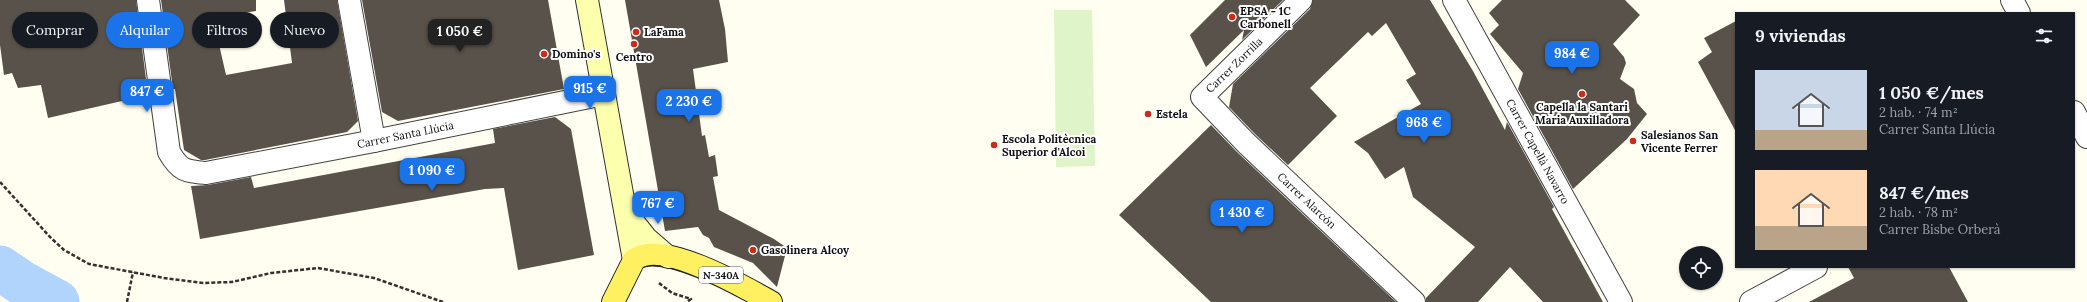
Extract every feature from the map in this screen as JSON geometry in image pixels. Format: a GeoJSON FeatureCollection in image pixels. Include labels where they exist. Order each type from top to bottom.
{"type":"FeatureCollection","features":[{"type":"Feature","properties":{"kind":"main road"},"geometry":{"type":"LineString","coordinates":[[587,0],[634,260],[613,302]]}},
{"type":"Feature","properties":{"kind":"main road"},"geometry":{"type":"LineString","coordinates":[[626,213],[646,238],[668,257]]}},
{"type":"Feature","properties":{"kind":"main road","name":"N-340A"},"geometry":{"type":"LineString","coordinates":[[634,260],[638,257],[649,255],[668,257],[704,268],[749,297],[771,302]]}},
{"type":"Feature","properties":{"kind":"street","name":"Carrer Santa Llúcia"},"geometry":{"type":"LineString","coordinates":[[148,0],[169,152],[177,166],[188,171],[206,173],[374,141],[604,94]]}},
{"type":"Feature","properties":{"kind":"street"},"geometry":{"type":"LineString","coordinates":[[349,0],[374,141]]}},
{"type":"Feature","properties":{"kind":"street","name":"Carrer Zorrilla"},"geometry":{"type":"LineString","coordinates":[[1202,97],[1301,0]]}},
{"type":"Feature","properties":{"kind":"street","name":"Carrer Capellà Navarro"},"geometry":{"type":"LineString","coordinates":[[1454,0],[1621,302]]}},
{"type":"Feature","properties":{"kind":"street"},"geometry":{"type":"LineString","coordinates":[[2012,0],[2018,12]]}},
{"type":"Feature","properties":{"kind":"street","name":"Carrer Alarcón"},"geometry":{"type":"LineString","coordinates":[[1202,97],[1246,142],[1414,302]]}},
{"type":"Feature","properties":{"kind":"street"},"geometry":{"type":"LineString","coordinates":[[1751,302],[1814,268]]}},
{"type":"Feature","properties":{"kind":"path"},"geometry":{"type":"LineString","coordinates":[[0,182],[50,237],[64,250],[89,264],[164,278],[218,283],[302,269],[318,268],[374,278],[442,302]]}},
{"type":"Feature","properties":{"kind":"path"},"geometry":{"type":"LineString","coordinates":[[127,302],[133,272]]}},
{"type":"Feature","properties":{"kind":"path"},"geometry":{"type":"LineString","coordinates":[[659,283],[672,293],[691,299],[687,302]]}},
{"type":"Feature","properties":{"kind":"green space"},"geometry":{"type":"Polygon","coordinates":[[[1054,10],[1092,10],[1095,166],[1056,167],[1054,10]]]}},
{"type":"Feature","properties":{"kind":"building"},"geometry":{"type":"Polygon","coordinates":[[[0,0],[136,0],[138,12],[106,12],[106,48],[142,48],[148,95],[48,118],[41,85],[18,88],[12,73],[4,75],[0,45],[0,0]]]}},
{"type":"Feature","properties":{"kind":"building"},"geometry":{"type":"Polygon","coordinates":[[[161,0],[256,0],[256,11],[192,12],[192,48],[220,48],[226,75],[292,63],[290,48],[339,48],[339,12],[286,12],[284,0],[337,0],[358,121],[347,132],[201,160],[184,150],[167,48],[184,48],[184,12],[163,12],[161,0]]]}},
{"type":"Feature","properties":{"kind":"building"},"geometry":{"type":"Polygon","coordinates":[[[362,0],[548,0],[564,89],[398,121],[382,112],[362,0]]]}},
{"type":"Feature","properties":{"kind":"building"},"geometry":{"type":"Polygon","coordinates":[[[625,0],[719,0],[725,29],[728,62],[693,69],[702,136],[705,135],[709,157],[715,155],[718,176],[713,177],[719,210],[774,239],[787,248],[777,287],[753,263],[714,247],[709,238],[703,235],[698,227],[665,231],[625,0]]]}},
{"type":"Feature","properties":{"kind":"building","name":"EPSA - 1C Carbonell"},"geometry":{"type":"Polygon","coordinates":[[[1225,0],[1283,0],[1242,40],[1244,30],[1206,67],[1190,35],[1225,0]]]}},
{"type":"Feature","properties":{"kind":"building"},"geometry":{"type":"Polygon","coordinates":[[[1313,0],[1430,0],[1473,71],[1505,130],[1507,122],[1554,207],[1552,209],[1603,302],[1543,302],[1510,267],[1478,302],[1426,302],[1426,298],[1475,247],[1413,197],[1404,167],[1385,179],[1368,153],[1354,142],[1421,104],[1406,80],[1416,74],[1386,23],[1372,36],[1368,32],[1310,88],[1337,116],[1288,165],[1229,107],[1233,84],[1310,9],[1313,0]]]}},
{"type":"Feature","properties":{"kind":"building","name":"Capella la Santari Maria Auxilladora"},"geometry":{"type":"Polygon","coordinates":[[[1502,0],[1625,0],[1640,15],[1613,44],[1624,57],[1626,63],[1620,79],[1634,89],[1637,103],[1647,114],[1627,139],[1573,189],[1518,89],[1523,73],[1490,34],[1499,25],[1489,13],[1502,0]]]}},
{"type":"Feature","properties":{"kind":"building"},"geometry":{"type":"Polygon","coordinates":[[[1735,22],[1735,130],[1698,62],[1712,52],[1704,38],[1735,22]]]}},
{"type":"Feature","properties":{"kind":"building"},"geometry":{"type":"Polygon","coordinates":[[[555,117],[571,129],[594,255],[518,270],[504,188],[485,189],[200,239],[191,186],[208,185],[251,177],[254,188],[495,143],[493,129],[555,117]]]}},
{"type":"Feature","properties":{"kind":"building"},"geometry":{"type":"Polygon","coordinates":[[[1211,125],[1237,152],[1396,302],[1211,302],[1119,215],[1211,125]]]}},
{"type":"Feature","properties":{"kind":"building"},"geometry":{"type":"Polygon","coordinates":[[[1849,268],[1950,268],[1968,302],[1809,302],[1854,278],[1849,268]]]}},
{"type":"Feature","properties":{"kind":"waterway"},"geometry":{"type":"LineString","coordinates":[[0,268],[22,283],[57,302]]}},
{"type":"Feature","properties":{"kind":"place","name":"EPSA - 1C Carbonell"},"geometry":{"type":"Point","coordinates":[1232,17]}},
{"type":"Feature","properties":{"kind":"place","name":"LaFama"},"geometry":{"type":"Point","coordinates":[636,32]}},
{"type":"Feature","properties":{"kind":"place","name":"Centro"},"geometry":{"type":"Point","coordinates":[634,44]}},
{"type":"Feature","properties":{"kind":"place","name":"Domino's"},"geometry":{"type":"Point","coordinates":[544,54]}},
{"type":"Feature","properties":{"kind":"place","name":"Capella la Santari Maria Auxilladora"},"geometry":{"type":"Point","coordinates":[1582,94]}},
{"type":"Feature","properties":{"kind":"place","name":"Estela"},"geometry":{"type":"Point","coordinates":[1148,114]}},
{"type":"Feature","properties":{"kind":"place","name":"Salesianos San Vicente Ferrer"},"geometry":{"type":"Point","coordinates":[1633,141]}},
{"type":"Feature","properties":{"kind":"place","name":"Escola Politècnica Superior d'Alcoi"},"geometry":{"type":"Point","coordinates":[994,145]}},
{"type":"Feature","properties":{"kind":"place","name":"Gasolinera Alcoy"},"geometry":{"type":"Point","coordinates":[753,250]}}]}
